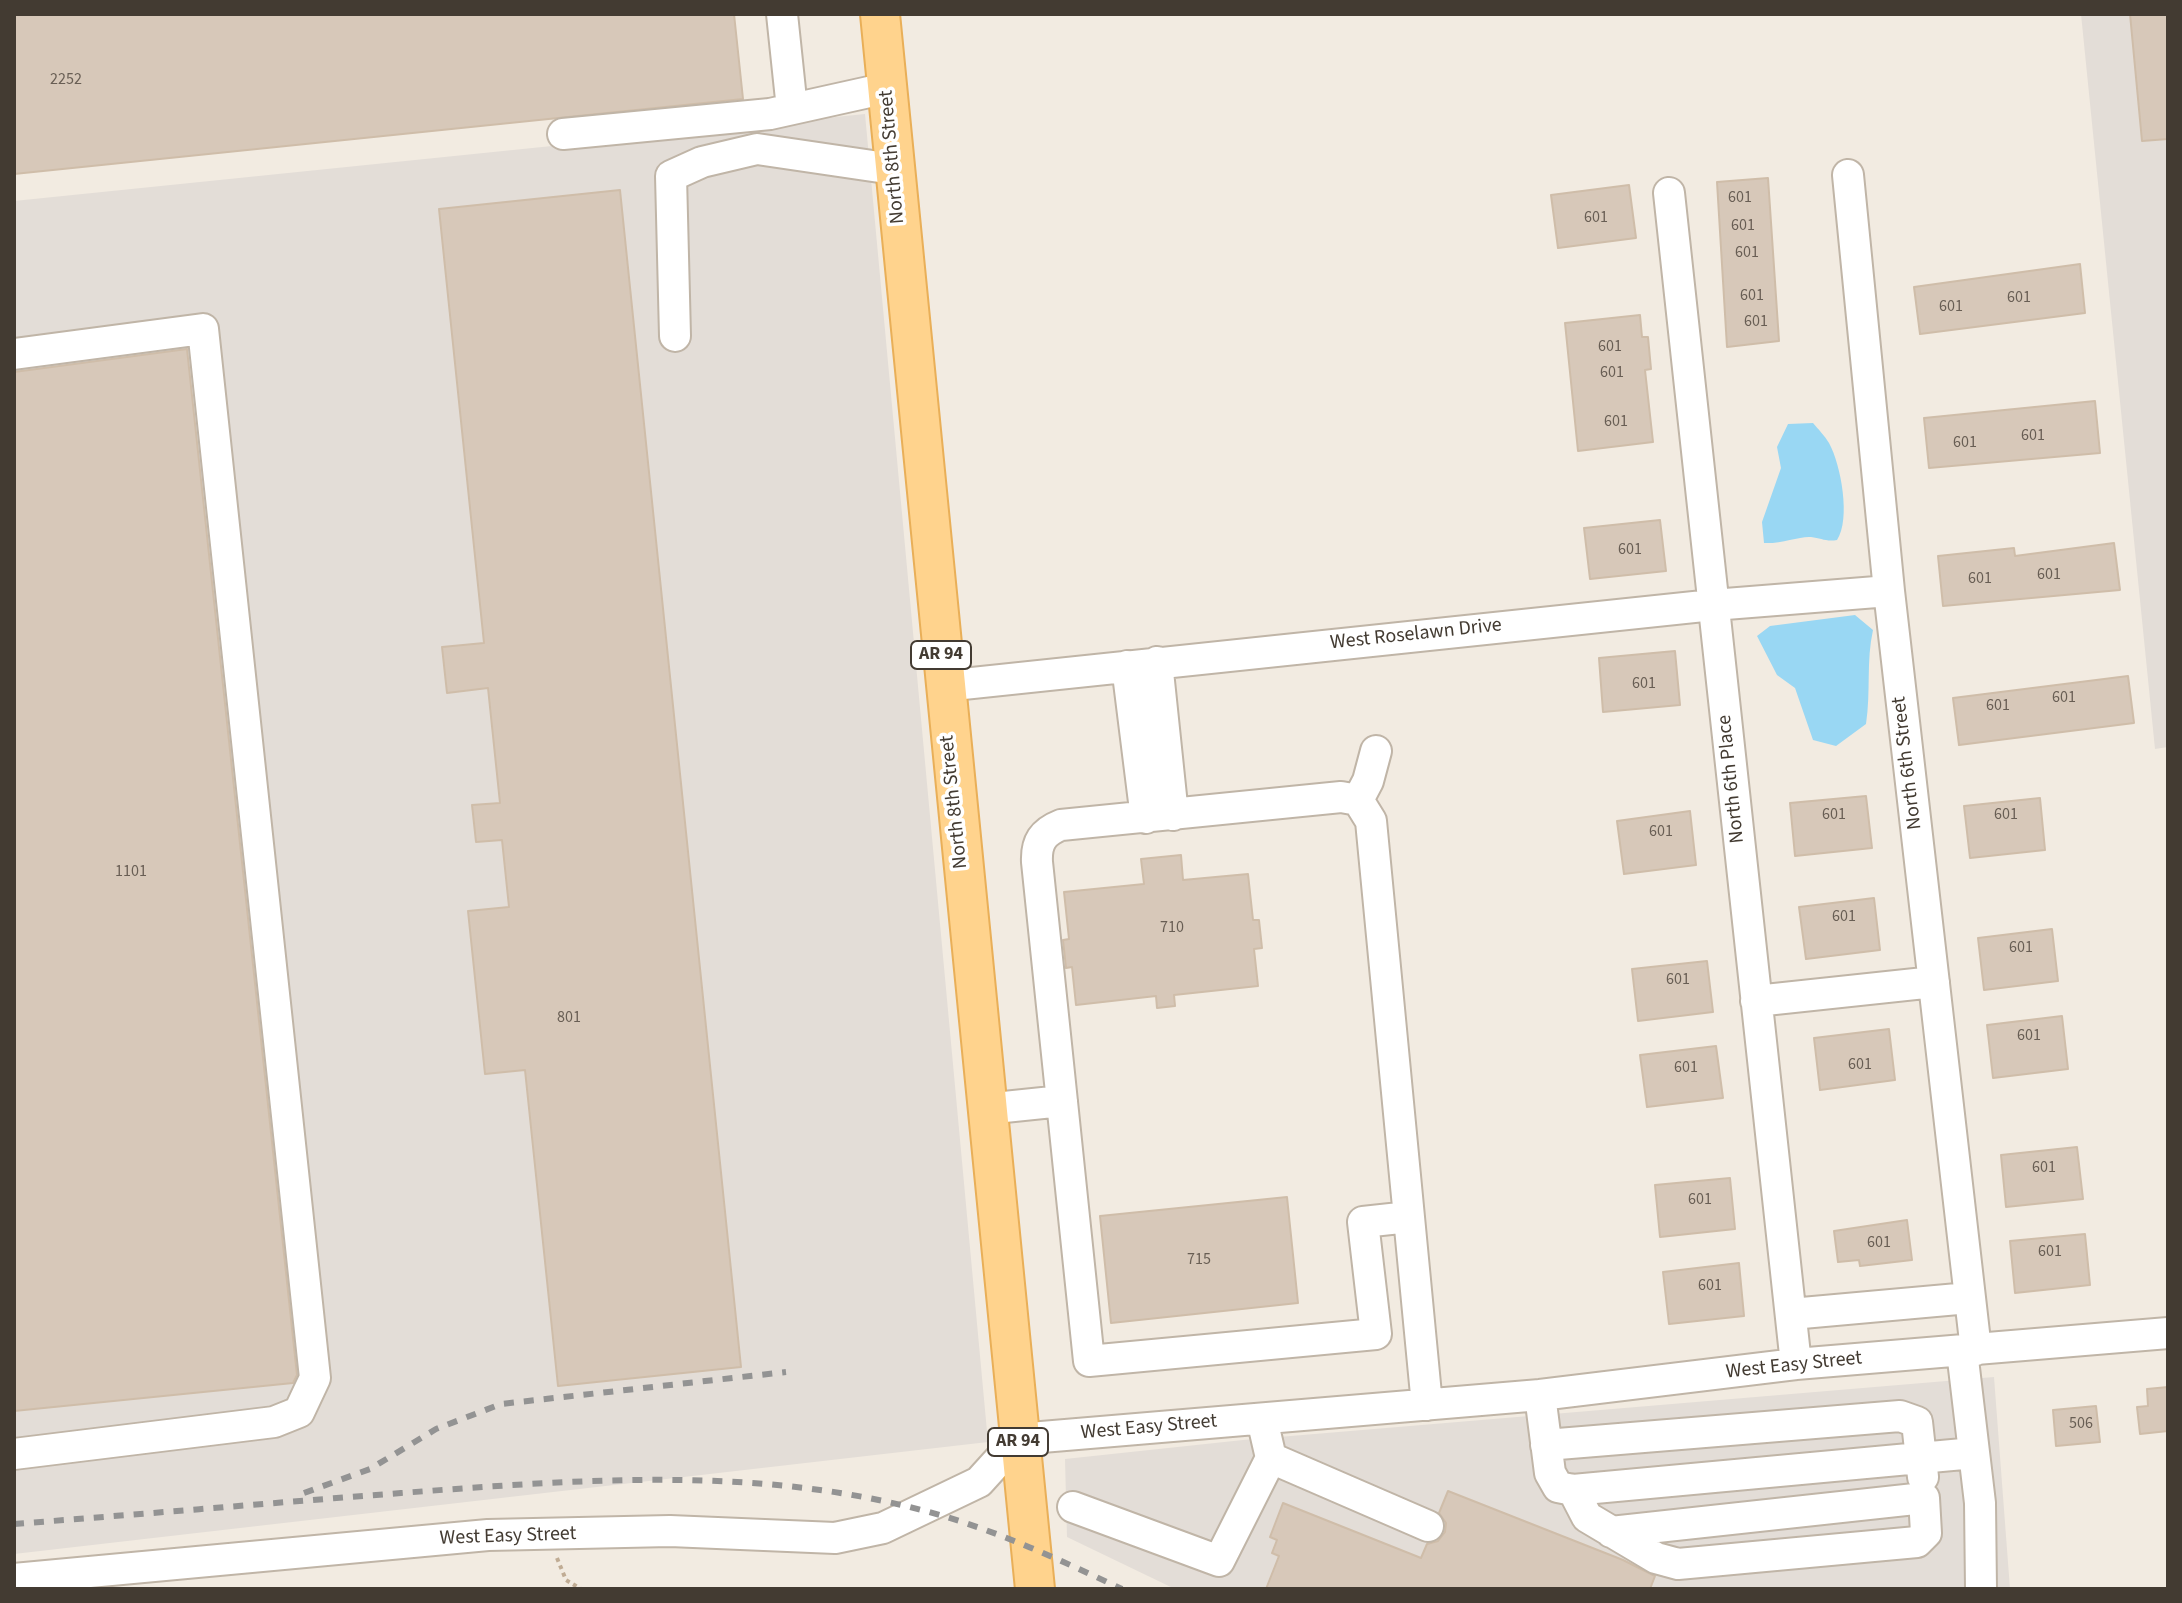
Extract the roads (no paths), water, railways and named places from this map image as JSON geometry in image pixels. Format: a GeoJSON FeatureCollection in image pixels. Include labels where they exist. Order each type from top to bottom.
{"type":"FeatureCollection","features":[{"type":"Feature","properties":{"kind":"main road","name":"North 8th Street"},"geometry":{"type":"LineString","coordinates":[[880,14],[985,1109],[1035,1589]]}},
{"type":"Feature","properties":{"kind":"street"},"geometry":{"type":"LineString","coordinates":[[782,14],[792,109]]}},
{"type":"Feature","properties":{"kind":"street"},"geometry":{"type":"LineString","coordinates":[[563,134],[697,123],[792,109],[887,88]]}},
{"type":"Feature","properties":{"kind":"street"},"geometry":{"type":"LineString","coordinates":[[675,336],[671,176],[702,162],[757,149],[893,169]]}},
{"type":"Feature","properties":{"kind":"street","name":"North 6th Street"},"geometry":{"type":"LineString","coordinates":[[1848,175],[1889,591],[1969,1298],[1974,1453],[1980,1503],[1981,1589]]}},
{"type":"Feature","properties":{"kind":"street","name":"North 6th Place"},"geometry":{"type":"LineString","coordinates":[[1669,193],[1796,1364]]}},
{"type":"Feature","properties":{"kind":"street"},"geometry":{"type":"LineString","coordinates":[[14,354],[203,329],[315,1378],[299,1412],[274,1422],[14,1454]]}},
{"type":"Feature","properties":{"kind":"street","name":"West Roselawn Drive"},"geometry":{"type":"LineString","coordinates":[[944,686],[1713,605],[1889,591]]}},
{"type":"Feature","properties":{"kind":"street"},"geometry":{"type":"LineString","coordinates":[[1142,664],[1160,817]]}},
{"type":"Feature","properties":{"kind":"street"},"geometry":{"type":"LineString","coordinates":[[1358,800],[1368,781],[1376,751]]}},
{"type":"Feature","properties":{"kind":"street"},"geometry":{"type":"LineString","coordinates":[[1409,1217],[1363,1222],[1376,1334],[1089,1361],[1036,851],[1044,834],[1061,825],[1341,797],[1358,800],[1371,821],[1409,1217],[1427,1405]]}},
{"type":"Feature","properties":{"kind":"street"},"geometry":{"type":"LineString","coordinates":[[1756,1001],[1934,982]]}},
{"type":"Feature","properties":{"kind":"street"},"geometry":{"type":"LineString","coordinates":[[985,1109],[1062,1101]]}},
{"type":"Feature","properties":{"kind":"street"},"geometry":{"type":"LineString","coordinates":[[1791,1314],[1969,1298]]}},
{"type":"Feature","properties":{"kind":"street","name":"West Easy Street"},"geometry":{"type":"LineString","coordinates":[[14,1579],[488,1535],[670,1531],[835,1538],[883,1528],[979,1482],[1018,1439],[1540,1395],[1796,1364],[2168,1333]]}},
{"type":"Feature","properties":{"kind":"street"},"geometry":{"type":"LineString","coordinates":[[1540,1395],[1554,1480],[1558,1487],[1573,1490],[1974,1453]]}},
{"type":"Feature","properties":{"kind":"street"},"geometry":{"type":"LineString","coordinates":[[1546,1445],[1900,1416],[1917,1422],[1926,1533],[1917,1542],[1678,1564],[1656,1558],[1587,1517],[1573,1490]]}},
{"type":"Feature","properties":{"kind":"street"},"geometry":{"type":"LineString","coordinates":[[1073,1507],[1219,1561],[1271,1458],[1262,1419]]}},
{"type":"Feature","properties":{"kind":"street"},"geometry":{"type":"LineString","coordinates":[[1271,1458],[1428,1526]]}},
{"type":"Feature","properties":{"kind":"street"},"geometry":{"type":"LineString","coordinates":[[1611,1532],[1924,1498]]}},
{"type":"Feature","properties":{"kind":"water"},"geometry":{"type":"Polygon","coordinates":[[[1813,423],[1829,443],[1837,464],[1844,506],[1841,531],[1837,540],[1807,537],[1764,543],[1762,522],[1781,468],[1777,447],[1788,424],[1813,423]]]}},
{"type":"Feature","properties":{"kind":"water"},"geometry":{"type":"Polygon","coordinates":[[[1855,615],[1873,630],[1866,724],[1836,746],[1813,740],[1795,688],[1777,675],[1757,636],[1770,626],[1855,615]]]}},
{"type":"Feature","properties":{"kind":"railway"},"geometry":{"type":"LineString","coordinates":[[304,1493],[370,1469],[436,1429],[501,1404],[786,1372]]}},
{"type":"Feature","properties":{"kind":"railway"},"geometry":{"type":"LineString","coordinates":[[14,1524],[532,1484],[664,1480],[730,1482],[861,1496],[951,1518],[1050,1556],[1122,1589]]}}]}
